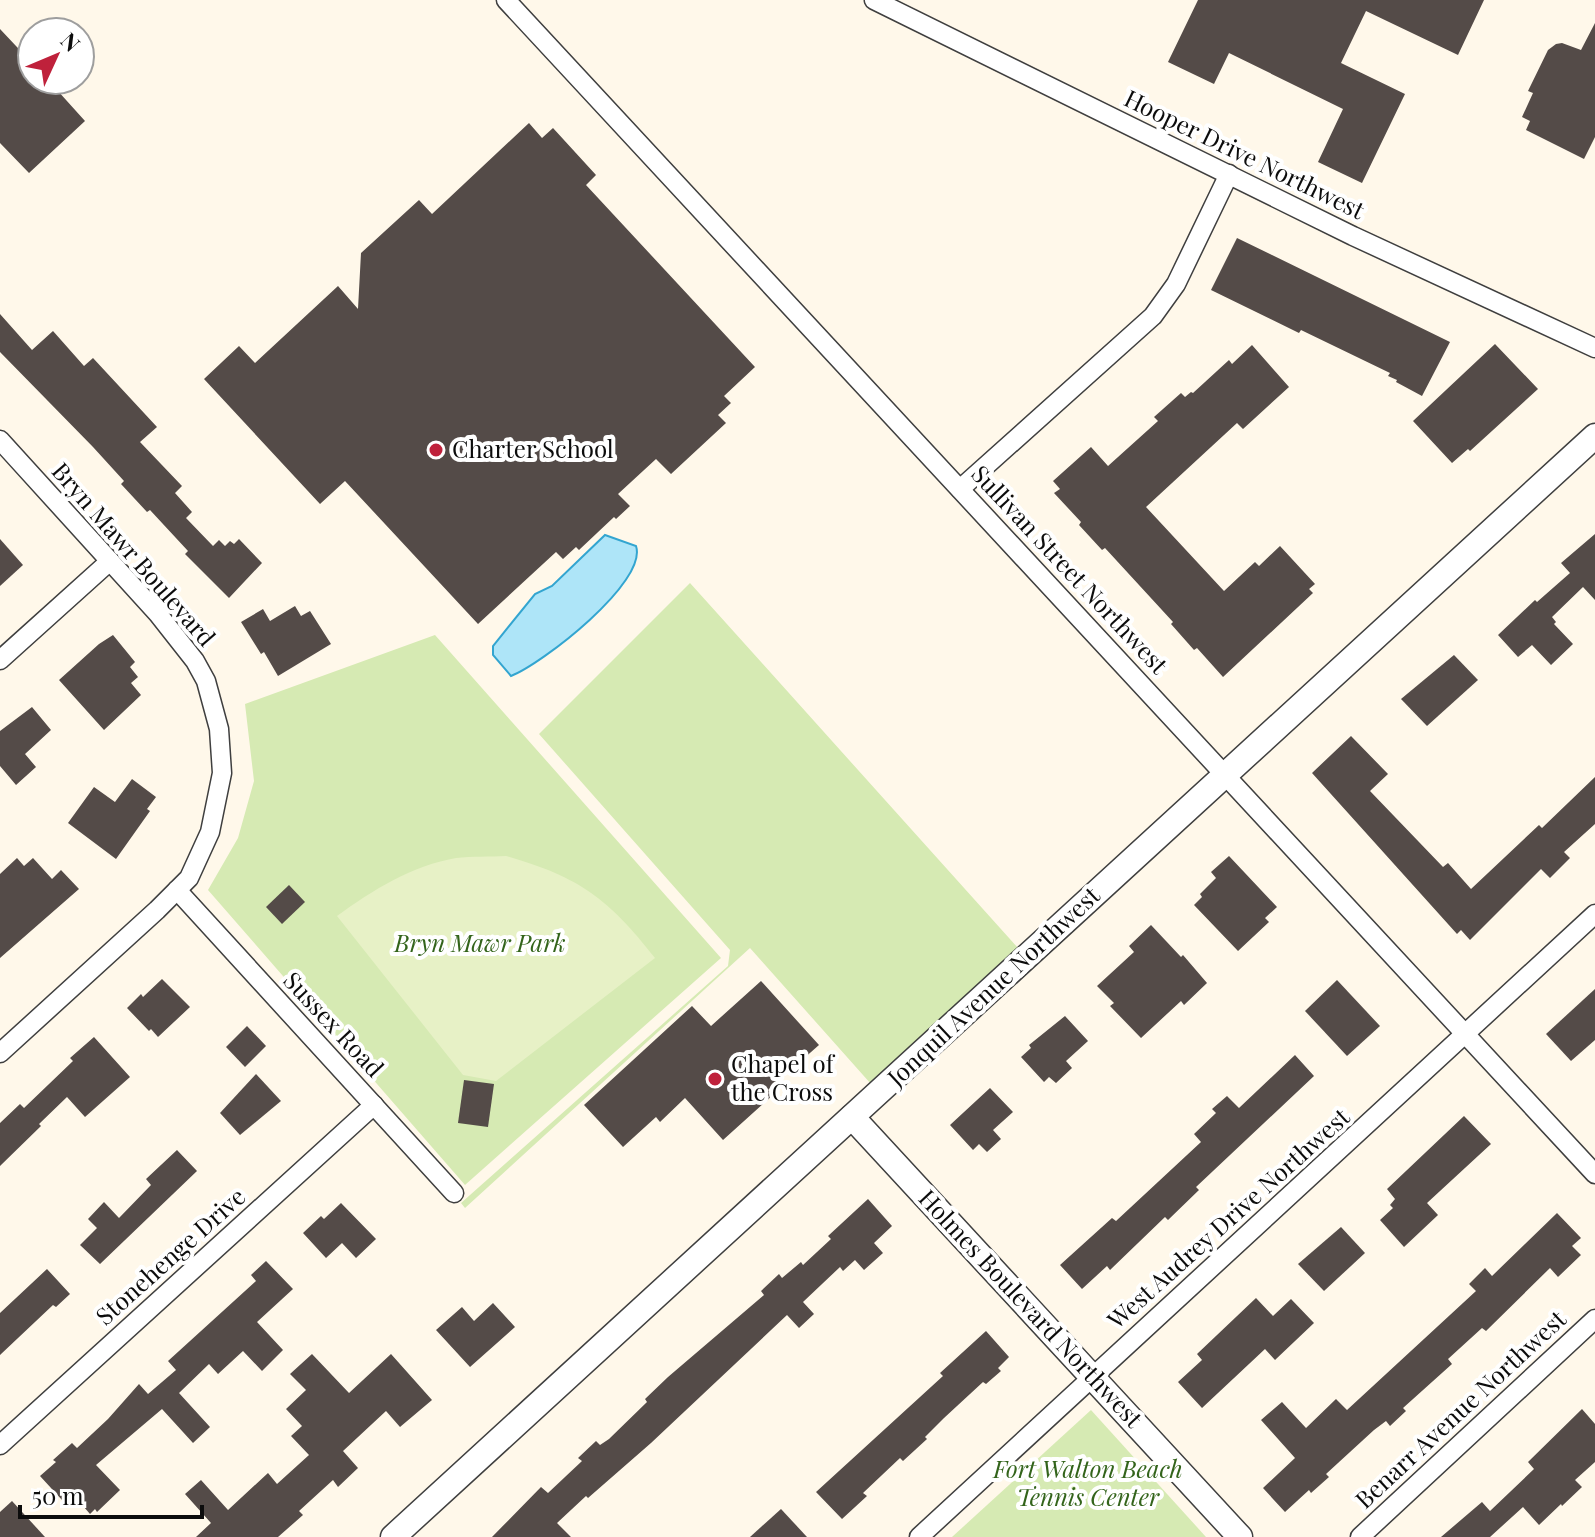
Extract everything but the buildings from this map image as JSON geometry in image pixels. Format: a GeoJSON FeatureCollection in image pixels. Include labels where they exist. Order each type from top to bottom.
{"type":"FeatureCollection","features":[{"type":"Feature","properties":{"kind":"street","name":"Hooper Drive Northwest"},"geometry":{"type":"LineString","coordinates":[[874,0],[1353,236],[1595,348]]}},
{"type":"Feature","properties":{"kind":"street","name":"Sullivan Street Northwest"},"geometry":{"type":"LineString","coordinates":[[512,2],[1595,1174]]}},
{"type":"Feature","properties":{"kind":"street"},"geometry":{"type":"LineString","coordinates":[[960,489],[1153,316],[1176,284],[1229,174]]}},
{"type":"Feature","properties":{"kind":"street","name":"Jonquil Avenue Northwest"},"geometry":{"type":"LineString","coordinates":[[393,1537],[1595,436]]}},
{"type":"Feature","properties":{"kind":"street","name":"Bryn Mawr Boulevard"},"geometry":{"type":"LineString","coordinates":[[0,440],[158,614],[195,661],[206,681],[219,729],[222,773],[210,832],[189,878],[0,1053]]}},
{"type":"Feature","properties":{"kind":"street"},"geometry":{"type":"LineString","coordinates":[[0,660],[110,561]]}},
{"type":"Feature","properties":{"kind":"street","name":"Sussex Road"},"geometry":{"type":"LineString","coordinates":[[177,890],[454,1193]]}},
{"type":"Feature","properties":{"kind":"street","name":"West Audrey Drive Northwest"},"geometry":{"type":"LineString","coordinates":[[919,1537],[1595,914]]}},
{"type":"Feature","properties":{"kind":"street","name":"Stonehenge Drive"},"geometry":{"type":"LineString","coordinates":[[0,1445],[374,1105]]}},
{"type":"Feature","properties":{"kind":"street","name":"Holmes Boulevard Northwest"},"geometry":{"type":"LineString","coordinates":[[852,1117],[1240,1537]]}},
{"type":"Feature","properties":{"kind":"street","name":"Benarr Avenue Northwest"},"geometry":{"type":"LineString","coordinates":[[1360,1537],[1595,1319]]}},
{"type":"Feature","properties":{"kind":"green space"},"geometry":{"type":"Polygon","coordinates":[[[690,583],[1018,948],[871,1084],[750,948],[465,1208],[461,1203],[728,966],[730,950],[539,734],[690,583]]]}},
{"type":"Feature","properties":{"kind":"green space","name":"Bryn Mawr Park"},"geometry":{"type":"Polygon","coordinates":[[[435,635],[721,958],[465,1185],[208,890],[238,838],[254,781],[245,704],[435,635]]]}},
{"type":"Feature","properties":{"kind":"green space"},"geometry":{"type":"Polygon","coordinates":[[[506,856],[553,872],[590,892],[622,920],[655,958],[496,1081],[463,1075],[337,916],[379,888],[423,867],[456,858],[506,856]]]}},
{"type":"Feature","properties":{"kind":"green space","name":"Fort Walton Beach Tennis Center"},"geometry":{"type":"Polygon","coordinates":[[[1091,1410],[1206,1537],[952,1537],[1091,1410]]]}},
{"type":"Feature","properties":{"kind":"water"},"geometry":{"type":"Polygon","coordinates":[[[605,535],[636,546],[635,561],[626,580],[590,620],[545,656],[511,676],[493,655],[493,646],[535,594],[552,586],[605,535]]]}},
{"type":"Feature","properties":{"kind":"place","name":"Charter School"},"geometry":{"type":"Point","coordinates":[436,450]}},
{"type":"Feature","properties":{"kind":"place","name":"Chapel of the Cross"},"geometry":{"type":"Point","coordinates":[715,1079]}}]}
